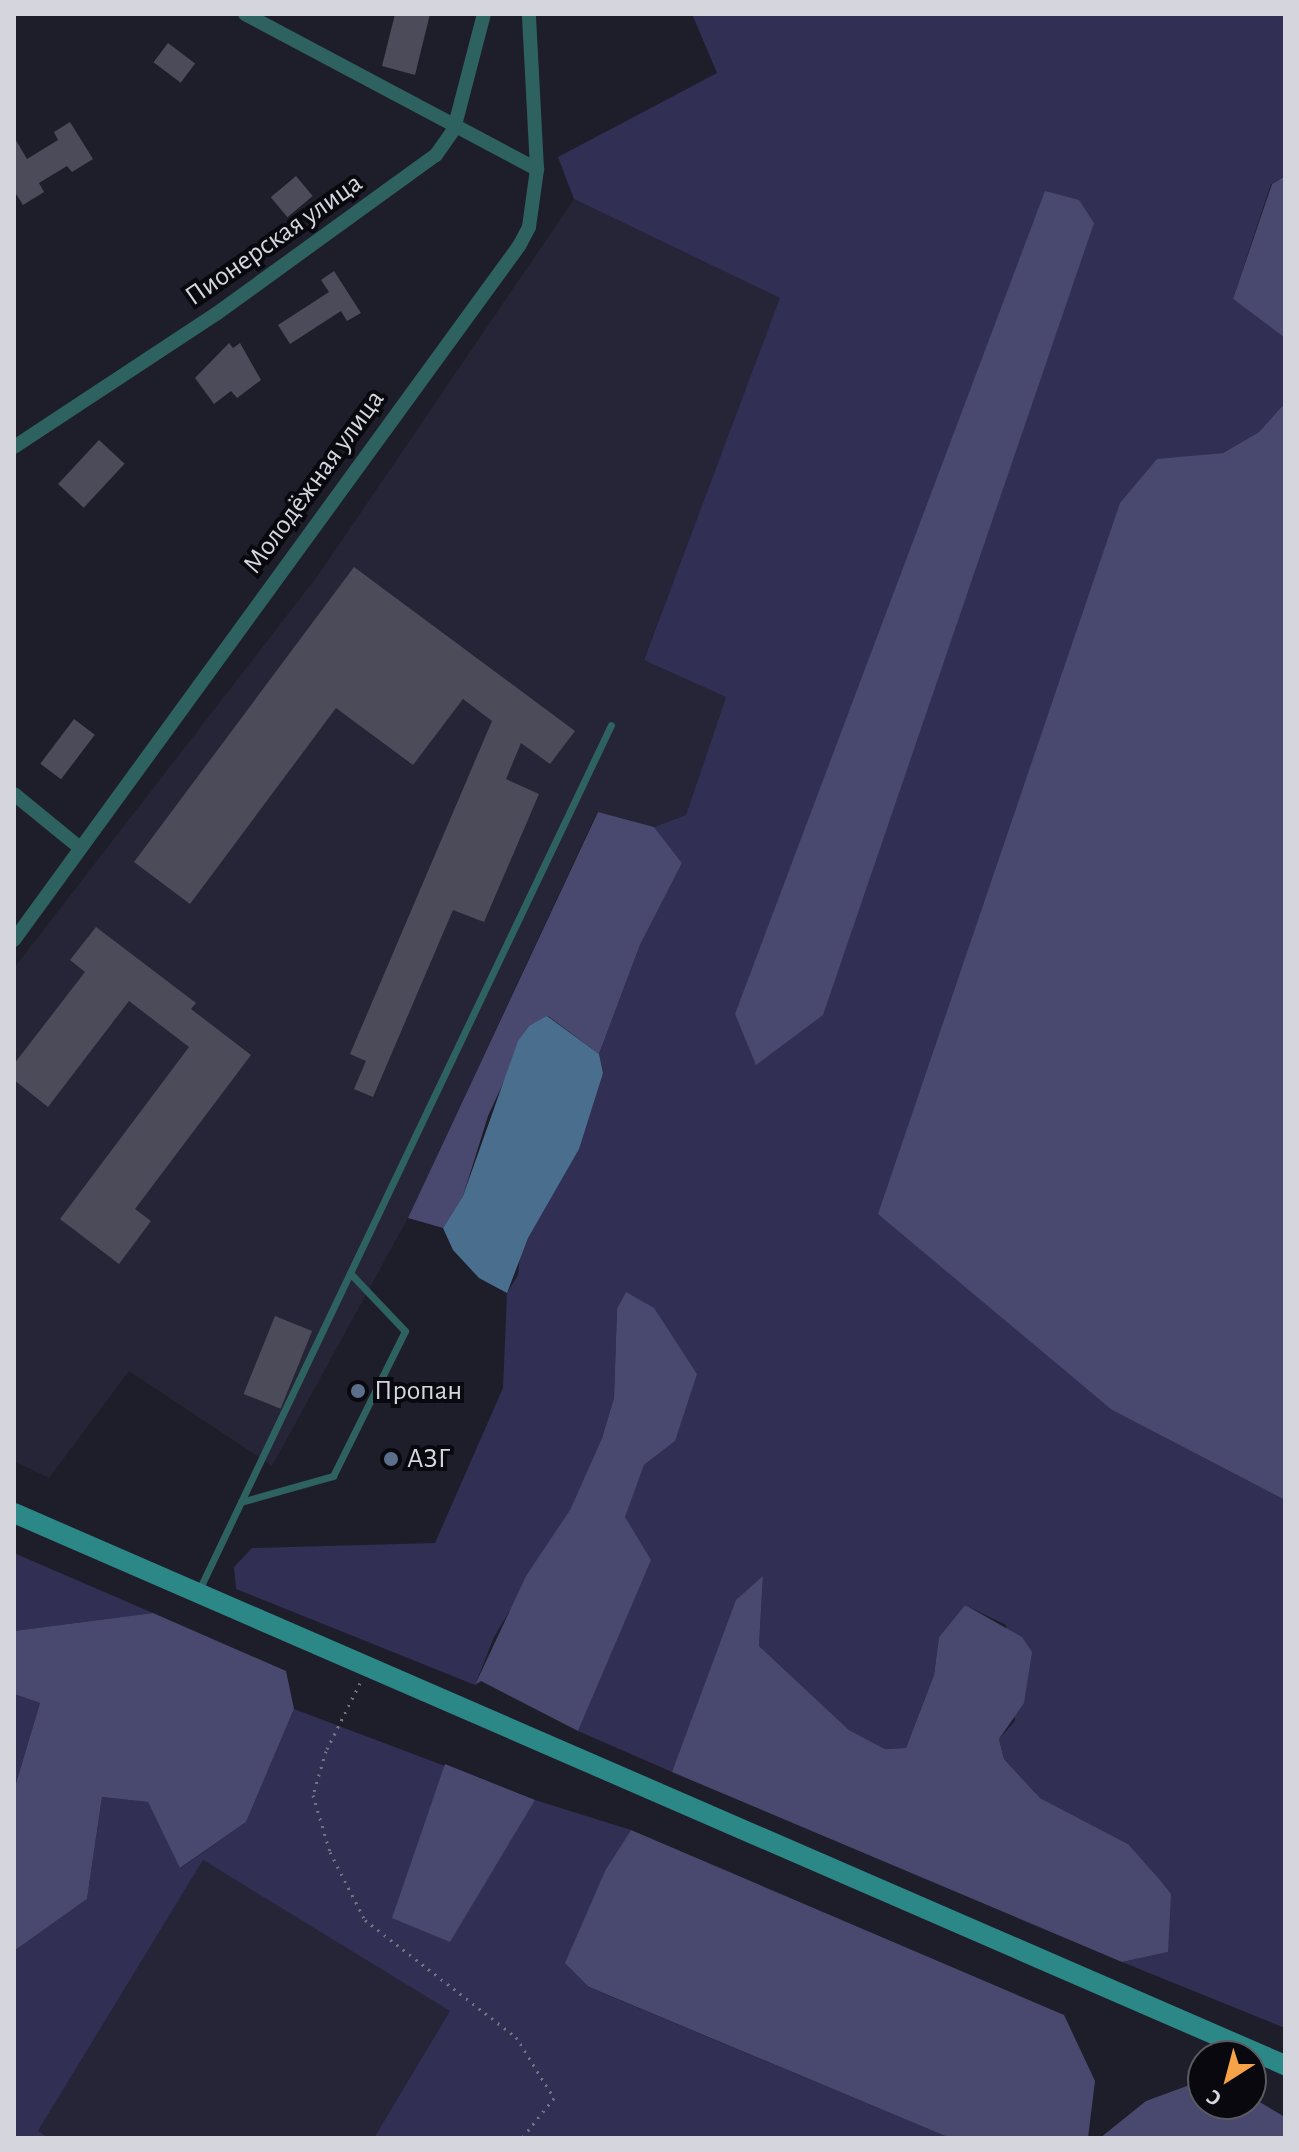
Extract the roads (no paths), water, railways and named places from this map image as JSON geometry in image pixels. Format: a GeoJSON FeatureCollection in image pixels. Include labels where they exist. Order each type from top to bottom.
{"type":"FeatureCollection","features":[{"type":"Feature","properties":{"kind":"main road"},"geometry":{"type":"LineString","coordinates":[[14,1513],[199,1590],[1285,2065]]}},
{"type":"Feature","properties":{"kind":"street"},"geometry":{"type":"LineString","coordinates":[[245,14],[454,129],[537,169]]}},
{"type":"Feature","properties":{"kind":"street","name":"Пионерская улица"},"geometry":{"type":"LineString","coordinates":[[14,447],[216,314],[421,168],[454,129],[484,14]]}},
{"type":"Feature","properties":{"kind":"street","name":"Молодёжная улица"},"geometry":{"type":"LineString","coordinates":[[14,940],[519,246],[529,227],[537,169],[529,14]]}},
{"type":"Feature","properties":{"kind":"street"},"geometry":{"type":"LineString","coordinates":[[14,794],[79,847]]}},
{"type":"Feature","properties":{"kind":"lane"},"geometry":{"type":"LineString","coordinates":[[199,1590],[611,725]]}},
{"type":"Feature","properties":{"kind":"lane"},"geometry":{"type":"LineString","coordinates":[[241,1502],[333,1476],[405,1331],[350,1273]]}},
{"type":"Feature","properties":{"kind":"water"},"geometry":{"type":"Polygon","coordinates":[[[547,1016],[599,1054],[603,1073],[579,1149],[528,1238],[507,1293],[479,1278],[453,1250],[443,1228],[463,1196],[518,1041],[530,1025],[547,1016]]]}},
{"type":"Feature","properties":{"kind":"place","name":"Пропан"},"geometry":{"type":"Point","coordinates":[358,1391]}},
{"type":"Feature","properties":{"kind":"place","name":"АЗГ"},"geometry":{"type":"Point","coordinates":[391,1459]}}]}
